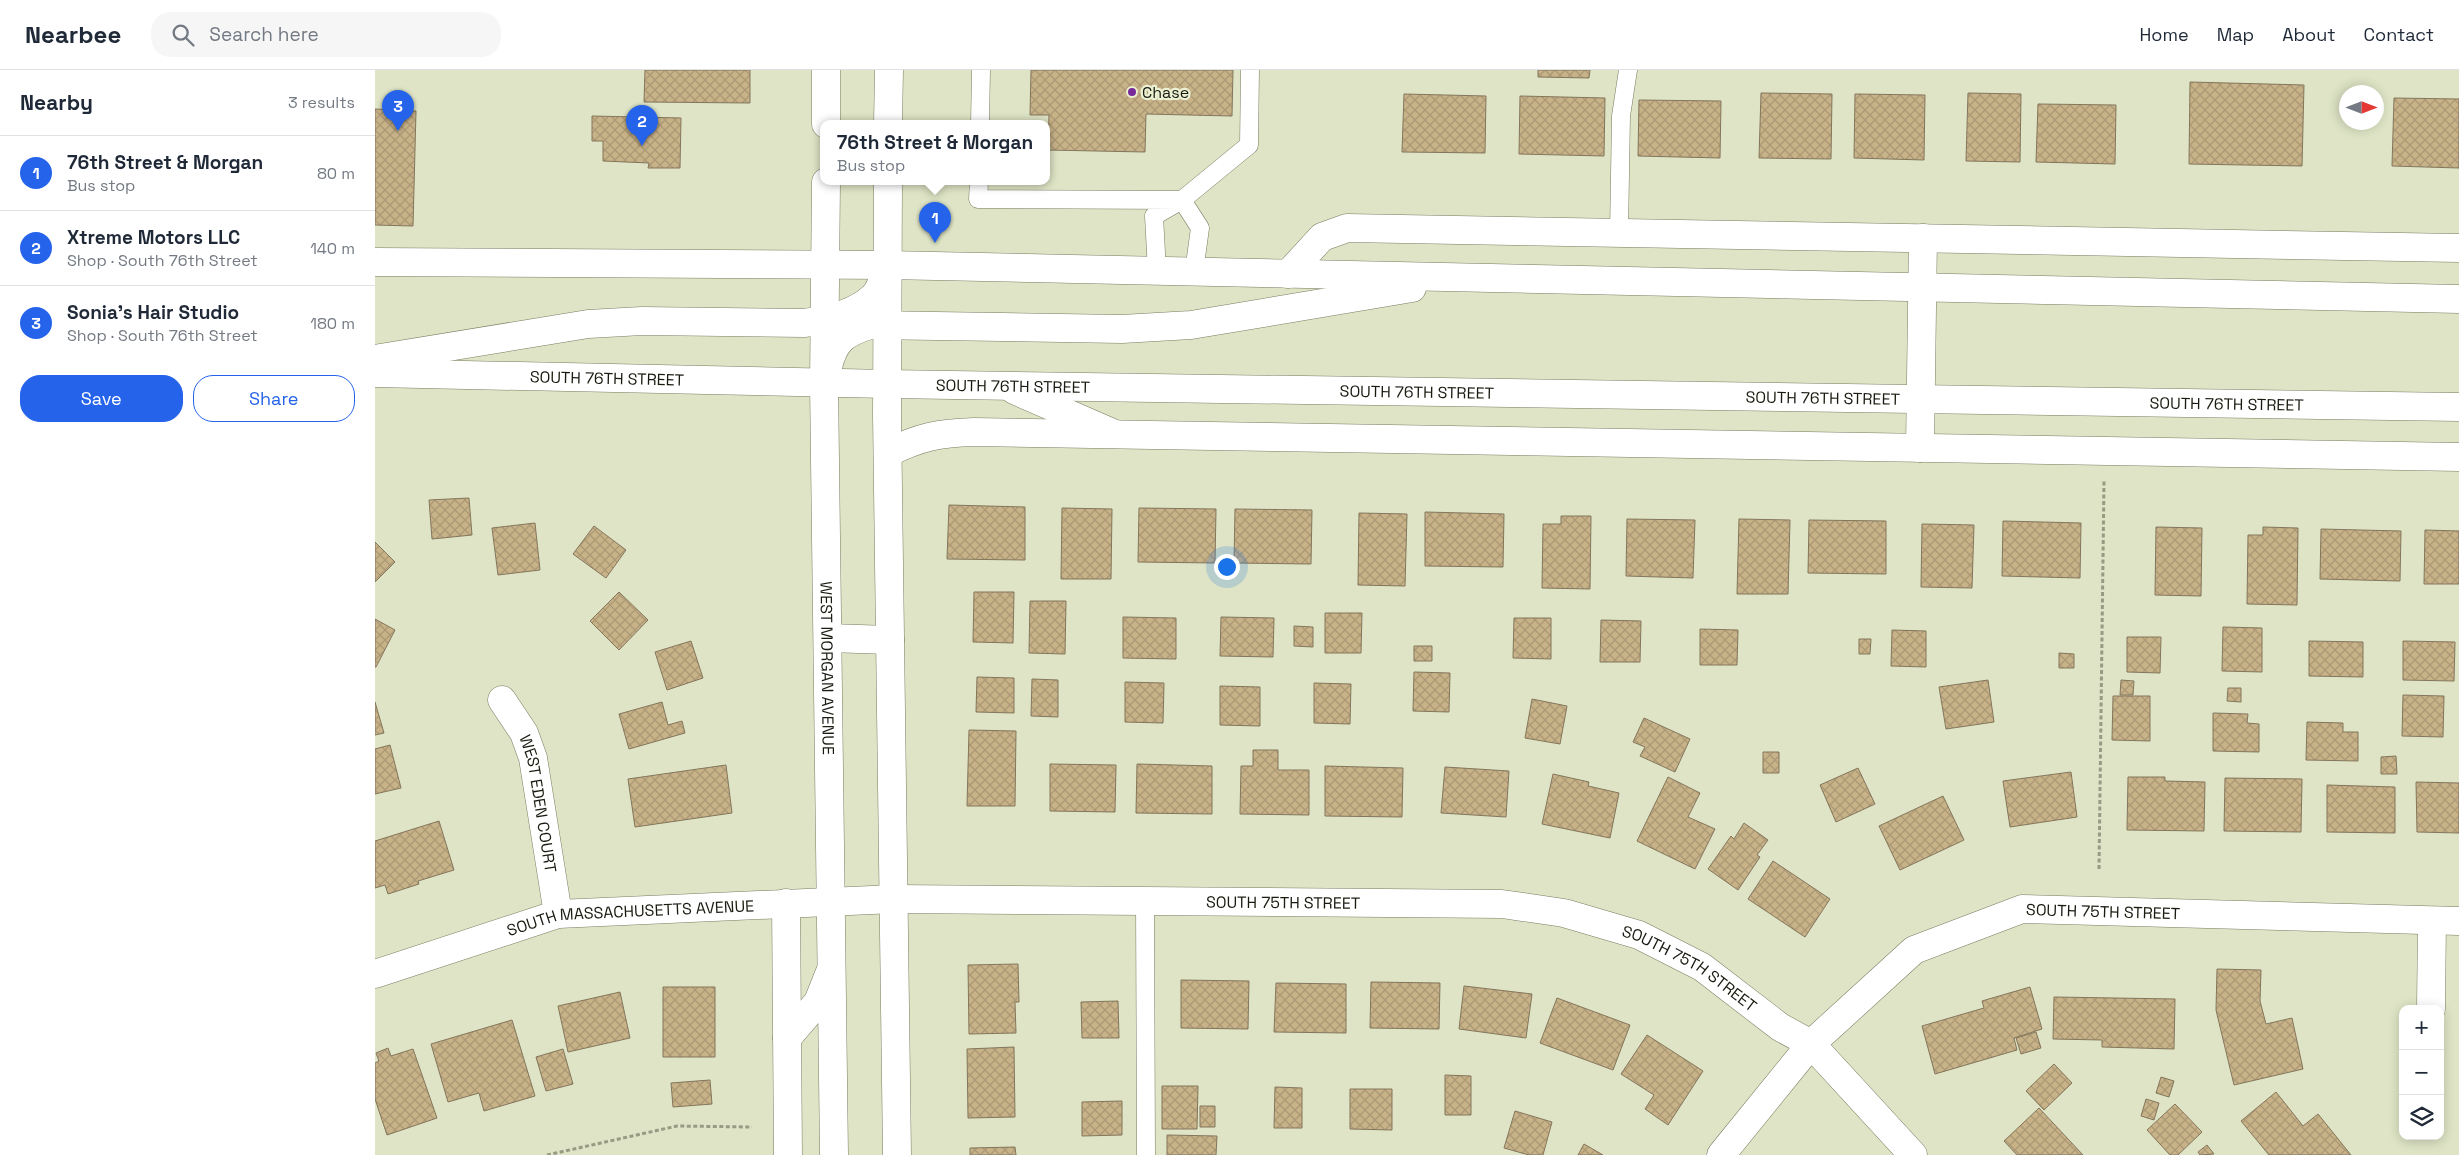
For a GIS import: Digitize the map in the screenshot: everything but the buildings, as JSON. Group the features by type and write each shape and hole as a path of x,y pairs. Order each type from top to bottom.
{"street":[{"path":"826,70 826,120"},
{"path":"888,120 889,70"},
{"name":"WEST MORGAN AVENUE","path":"826,185 824,383 833,901 834,1155"},
{"path":"888,185 887,384 897,1155"},
{"path":"1288,274 1323,237 1347,228 2459,248"},
{"path":"1920,448 1923,238"},
{"path":"375,262 887,265 2459,299"},
{"path":"375,359 588,324 642,321 804,323 825,320 841,316 874,296 882,284 887,265"},
{"path":"824,383 835,347 843,336 870,325 1122,329 1191,325 1472,278"},
{"name":"SOUTH 76TH STREET","path":"375,373 1006,386 2459,407"},
{"path":"1006,386 1115,434"},
{"path":"888,453 911,442 942,432 2459,457"},
{"path":"828,638 890,640"},
{"name":"WEST EDEN COURT","path":"501,700 524,733 533,758 558,914"},
{"name":"SOUTH MASSACHUSETTS AVENUE","path":"375,974 558,914 894,899"},
{"name":"SOUTH 75TH STREET","path":"894,899 1502,904 1564,913 1639,935 1702,967 1780,1027 1811,1044 1914,950 2022,909 2459,921"},
{"path":"786,903 788,1155"},
{"path":"2431,921 2431,1005"},
{"path":"787,1038 818,1002 833,966"},
{"path":"1721,1155 1811,1044 1913,1155"}],"lane":[{"path":"980,120 981,70"},
{"path":"1157,271 1154,216 1182,200 1249,144 1250,70"},
{"path":"1619,233 1621,116 1628,70"},
{"path":"979,185 978,199 1182,200"},
{"path":"1182,200 1199,228 1194,272"},
{"path":"1145,900 1146,1155"}],"path":[{"path":"2099,869 2105,481"},
{"path":"547,1155 677,1126 752,1127"}],"place":[{"name":"Chase","path":"1132,92"},
{"name":"Sonia's Hair Studio","path":"398,131"},
{"name":"Xtreme Motors LLC","path":"642,146"},
{"name":"76th Street & Morgan","path":"935,243"}]}
